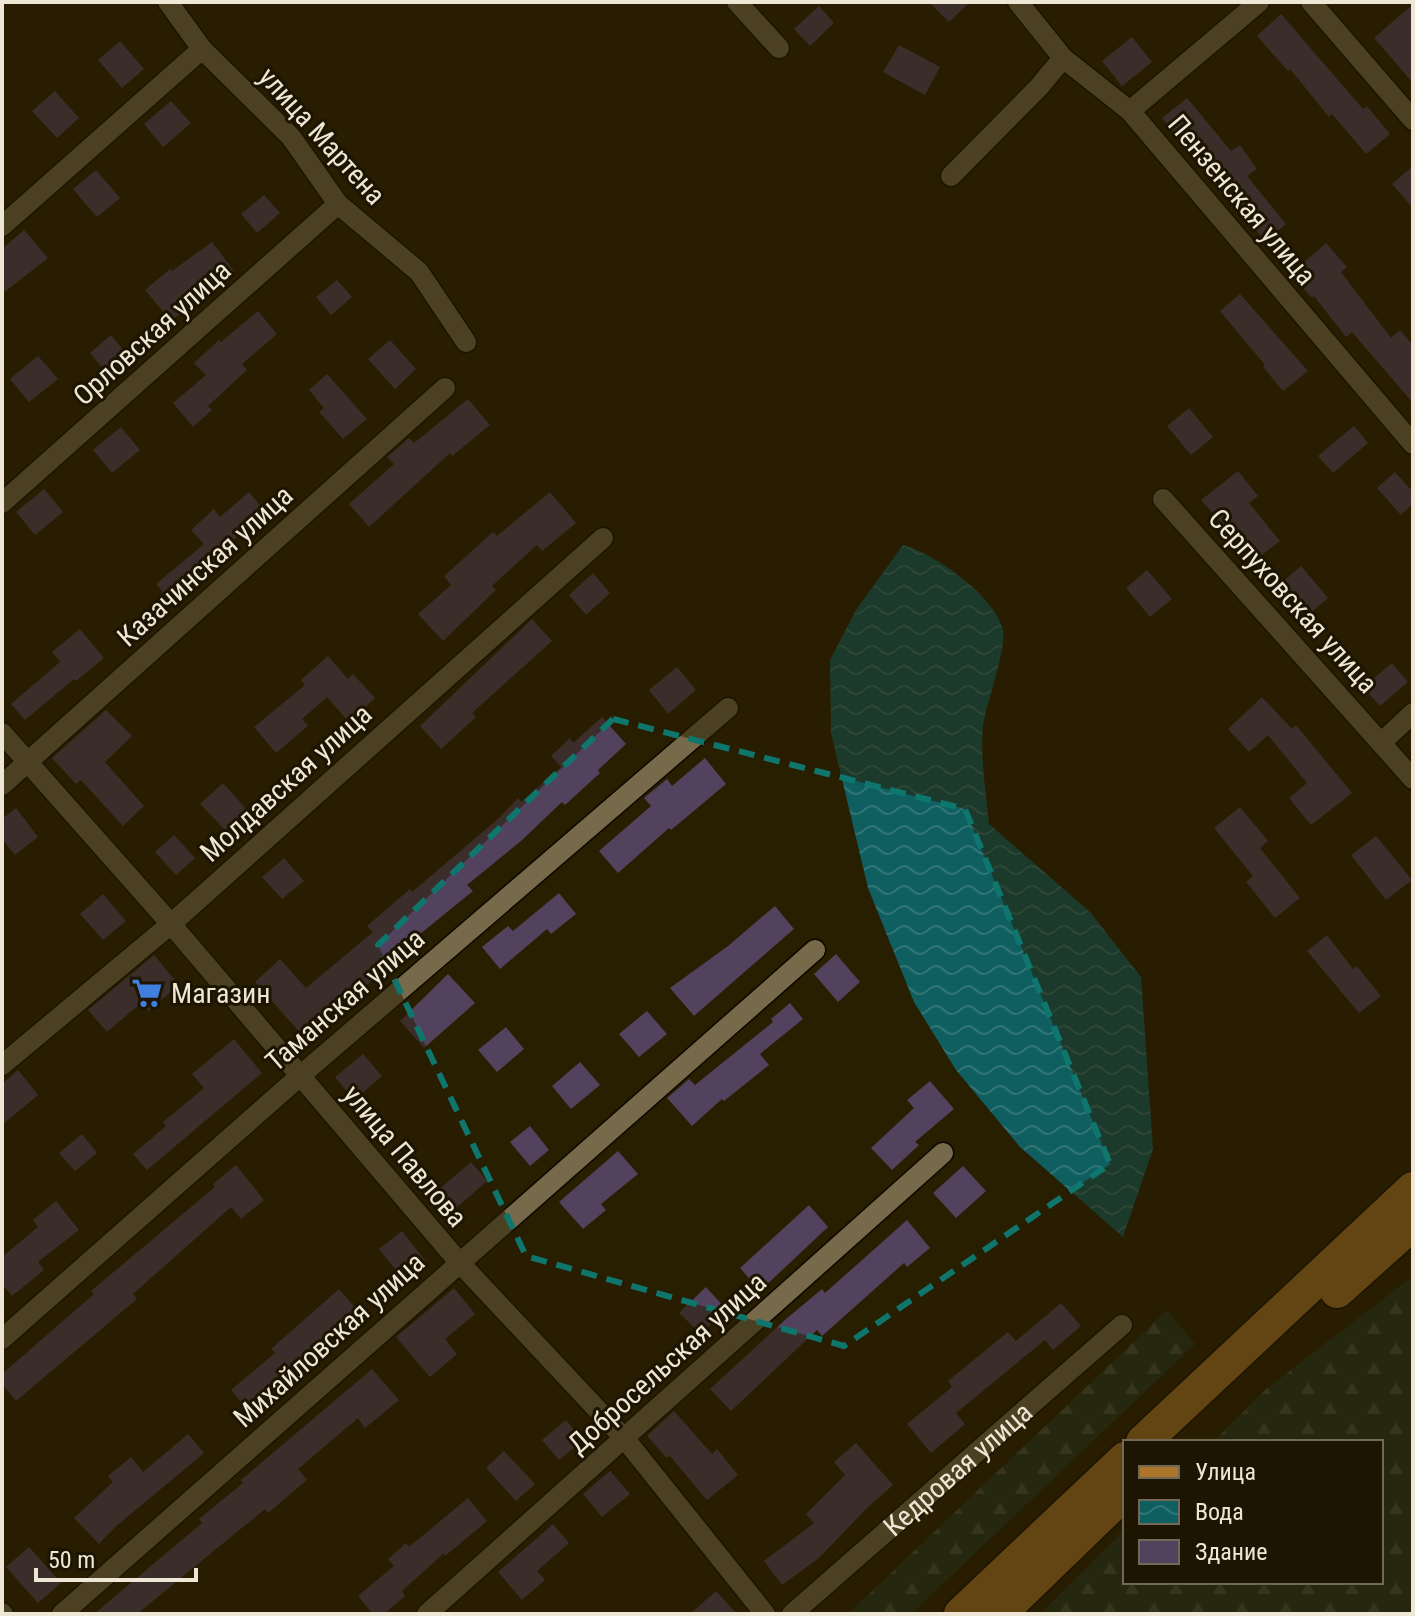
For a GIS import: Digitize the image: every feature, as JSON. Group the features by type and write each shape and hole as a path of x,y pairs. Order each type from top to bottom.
{"main road":[{"path":"1145,1440 1413,1189"},
{"path":"1178,1440 1266,1354 1413,1223"},
{"path":"961,1614 1123,1461"},
{"path":"999,1614 1123,1494"}],"street":[{"name":"улица Мартена","path":"168,2 202,49 291,137 338,204 419,272 466,342"},
{"path":"737,2 779,48"},
{"name":"Пензенская улица","path":"1018,2 1063,58 1130,111 1413,444"},
{"path":"1130,111 1259,2"},
{"path":"1311,2 1413,120"},
{"path":"2,226 202,49"},
{"path":"951,176 1039,87 1063,58"},
{"name":"Орловская улица","path":"2,503 338,204"},
{"name":"Казачинская улица","path":"2,785 445,388"},
{"name":"Серпуховская улица","path":"1163,499 1413,779"},
{"name":"Молдавская улица","path":"2,1065 171,924 603,538"},
{"name":"Таманская улица","path":"2,1339 300,1076 728,708"},
{"path":"1382,742 1413,713"},
{"name":"улица Павлова","path":"2,733 171,924 459,1262 625,1439 765,1614"},
{"name":"Михайловская улица","path":"62,1614 815,950"},
{"name":"Добросельская улица","path":"427,1614 943,1153"},
{"name":"Кедровая улица","path":"792,1614 1122,1325"}],"highlighted area":[{"path":"613,719 965,809 1110,1164 844,1346 526,1256 378,945"}],"green space":[{"path":"1413,1276 1413,1614 1040,1614 1123,1532 1123,1584 1383,1584 1383,1440 1215,1440 1266,1389"},
{"path":"1167,1310 1195,1344 911,1614 848,1614"}],"water":[{"path":"903,545 931,557 962,578 988,604 1003,630 1002,650 982,738 989,824 1090,912 1141,977 1153,1149 1123,1237 1020,1147 956,1070 914,1002 868,888 831,733 830,660 856,610"}],"building":[{"path":"929,2 970,2 949,22"},
{"path":"1413,4 1413,83 1374,38"},
{"path":"819,6 834,23 810,46 794,29"},
{"path":"1281,14 1363,109 1367,106 1390,134 1366,154 1257,36"},
{"path":"1132,37 1152,62 1122,86 1102,61"},
{"path":"120,41 144,69 122,88 98,60"},
{"path":"899,45 940,67 925,95 883,72"},
{"path":"55,91 79,118 57,138 32,111"},
{"path":"1187,98 1231,151 1240,145 1257,169 1247,176 1286,224 1265,241 1225,192 1222,194 1162,118"},
{"path":"171,101 191,123 163,147 144,124"},
{"path":"1413,166 1413,208 1392,184"},
{"path":"96,170 120,198 97,217 73,189"},
{"path":"264,195 280,213 257,233 241,214"},
{"path":"24,230 48,258 2,294 2,249"},
{"path":"212,242 234,271 171,321 145,290 170,269 172,271"},
{"path":"1326,243 1347,267 1341,272 1391,338 1400,330 1413,345 1413,403 1352,332 1346,337 1314,296 1312,298 1291,274"},
{"path":"337,280 352,297 331,315 316,297"},
{"path":"1240,294 1308,371 1283,391 1220,311"},
{"path":"258,311 277,334 242,364 247,370 208,406 212,410 193,427 173,403 206,375 194,363"},
{"path":"111,335 132,361 111,378 90,353"},
{"path":"390,340 416,369 395,389 368,359"},
{"path":"38,356 58,379 29,402 10,379"},
{"path":"327,374 367,419 343,439 319,412 324,408 309,390"},
{"path":"468,399 490,425 452,456 450,453 369,527 349,504 394,464 387,457 409,438 414,443"},
{"path":"1189,408 1213,437 1191,455 1167,426"},
{"path":"1354,426 1368,443 1333,473 1318,456"},
{"path":"121,427 140,450 112,473 93,450"},
{"path":"1238,471 1258,496 1249,503 1280,541 1255,560 1201,500"},
{"path":"1395,472 1413,492 1413,504 1401,515 1377,488"},
{"path":"44,489 63,512 35,535 16,512"},
{"path":"249,492 267,514 248,527 195,575 197,578 169,600 156,584 204,544 191,530 214,509 220,517"},
{"path":"550,492 576,523 542,551 537,545 492,586 496,590 443,641 418,614 451,585 444,576 493,532 497,536"},
{"path":"1301,566 1328,598 1307,616 1280,584"},
{"path":"1147,570 1172,599 1150,617 1126,588"},
{"path":"593,573 610,593 586,615 569,595"},
{"path":"532,619 552,641 472,713 476,717 441,749 420,726"},
{"path":"80,629 104,658 25,720 11,704 60,662 52,652"},
{"path":"328,656 348,679 353,674 375,698 349,722 327,697 302,719 308,726 276,753 254,727 305,685 301,680"},
{"path":"1392,663 1408,682 1380,706 1363,687"},
{"path":"677,667 696,690 668,714 649,690"},
{"path":"1262,697 1292,729 1296,725 1352,793 1311,825 1289,798 1307,783 1268,735 1249,752 1228,729"},
{"path":"106,710 132,736 105,762 144,806 123,826 81,780 76,784 52,758"},
{"path":"602,717 626,744 598,770 600,773 467,885 473,891 382,965 385,969 353,997 351,994 303,1036 255,982 280,959 306,988 373,932 367,926 410,889 412,892 518,798 521,802 561,767 551,756 570,738 573,743"},
{"path":"705,758 726,784 618,873 599,851 651,806 644,798 667,779 672,786"},
{"path":"223,783 247,810 225,830 200,804"},
{"path":"1240,807 1268,841 1260,848 1300,898 1275,918 1246,882 1253,876 1214,828"},
{"path":"16,808 38,837 15,855 2,839 2,819"},
{"path":"174,835 195,858 176,875 155,852"},
{"path":"1376,836 1412,880 1386,900 1351,855"},
{"path":"284,858 304,881 282,899 262,877"},
{"path":"559,893 576,914 551,934 547,929 500,969 482,947 508,926 513,931"},
{"path":"103,894 126,921 103,940 80,914"},
{"path":"775,906 794,929 694,1016 670,988 728,946"},
{"path":"1327,935 1353,969 1357,966 1381,996 1359,1013 1307,951"},
{"path":"836,954 860,982 838,1002 814,974"},
{"path":"154,955 179,985 148,1011 141,1003 107,1032 88,1010"},
{"path":"448,974 475,1003 424,1048 400,1021"},
{"path":"790,1003 803,1019 760,1054 769,1065 724,1101 722,1099 692,1126 667,1098 689,1079 695,1085 773,1022 771,1019"},
{"path":"647,1011 667,1034 639,1057 619,1034"},
{"path":"506,1027 524,1049 497,1072 478,1050"},
{"path":"234,1039 262,1073 147,1170 133,1154 166,1126 163,1122 204,1088 192,1074"},
{"path":"363,1054 382,1076 354,1100 335,1077"},
{"path":"580,1062 600,1085 571,1109 552,1086"},
{"path":"18,1070 38,1095 2,1125 2,1084"},
{"path":"930,1081 954,1109 915,1142 919,1145 892,1170 871,1148 914,1108 907,1100"},
{"path":"530,1126 549,1150 530,1166 510,1142"},
{"path":"82,1134 97,1153 75,1171 59,1153"},
{"path":"618,1151 638,1174 601,1204 606,1210 583,1229 559,1202"},
{"path":"471,1162 487,1181 455,1209 438,1190"},
{"path":"236,1165 264,1200 241,1219 231,1207 133,1294 137,1299 16,1401 2,1384 2,1374 94,1294 91,1291 215,1187 213,1184"},
{"path":"963,1166 986,1191 956,1218 933,1193"},
{"path":"56,1201 79,1230 38,1262 44,1270 12,1296 2,1284 2,1257 38,1227 33,1220"},
{"path":"809,1205 828,1227 760,1291 740,1268"},
{"path":"907,1220 930,1248 907,1267 904,1263 822,1336 817,1330 731,1411 710,1389 786,1319 822,1289 825,1293"},
{"path":"402,1231 425,1260 402,1278 379,1249"},
{"path":"706,1287 726,1309 701,1334 679,1313"},
{"path":"454,1288 475,1314 445,1339 457,1354 430,1377 396,1337"},
{"path":"339,1289 360,1313 275,1385 278,1389 250,1413 231,1390 275,1353 271,1349"},
{"path":"1061,1303 1081,1326 1053,1350 1045,1340 956,1413 965,1424 931,1453 907,1424 952,1387 948,1381 1008,1332 1016,1341"},
{"path":"372,1369 399,1400 365,1428 358,1418 298,1469 307,1480 268,1513 265,1509 137,1614 94,1614 202,1523 199,1519 243,1483 241,1480"},
{"path":"674,1411 712,1454 717,1449 738,1475 707,1500 670,1456 667,1458 647,1436"},
{"path":"566,1420 583,1440 559,1460 542,1440"},
{"path":"188,1434 204,1453 99,1544 74,1518 113,1482 108,1476 131,1457 143,1472"},
{"path":"856,1443 893,1485 819,1558 782,1585 764,1561 814,1523 806,1514 845,1475 834,1462"},
{"path":"504,1451 535,1484 516,1501 486,1468"},
{"path":"610,1471 630,1494 602,1517 583,1494"},
{"path":"468,1498 487,1521 445,1556 444,1553 402,1591 405,1596 384,1614 373,1614 358,1596 394,1566 388,1559 406,1543 409,1547"},
{"path":"553,1524 569,1543 537,1571 545,1580 522,1600 498,1572"},
{"path":"29,1547 61,1583 38,1603 6,1567"},
{"path":"716,1591 737,1614 690,1614"}],"place":[{"name":"Магазин","path":"147,993"}]}
